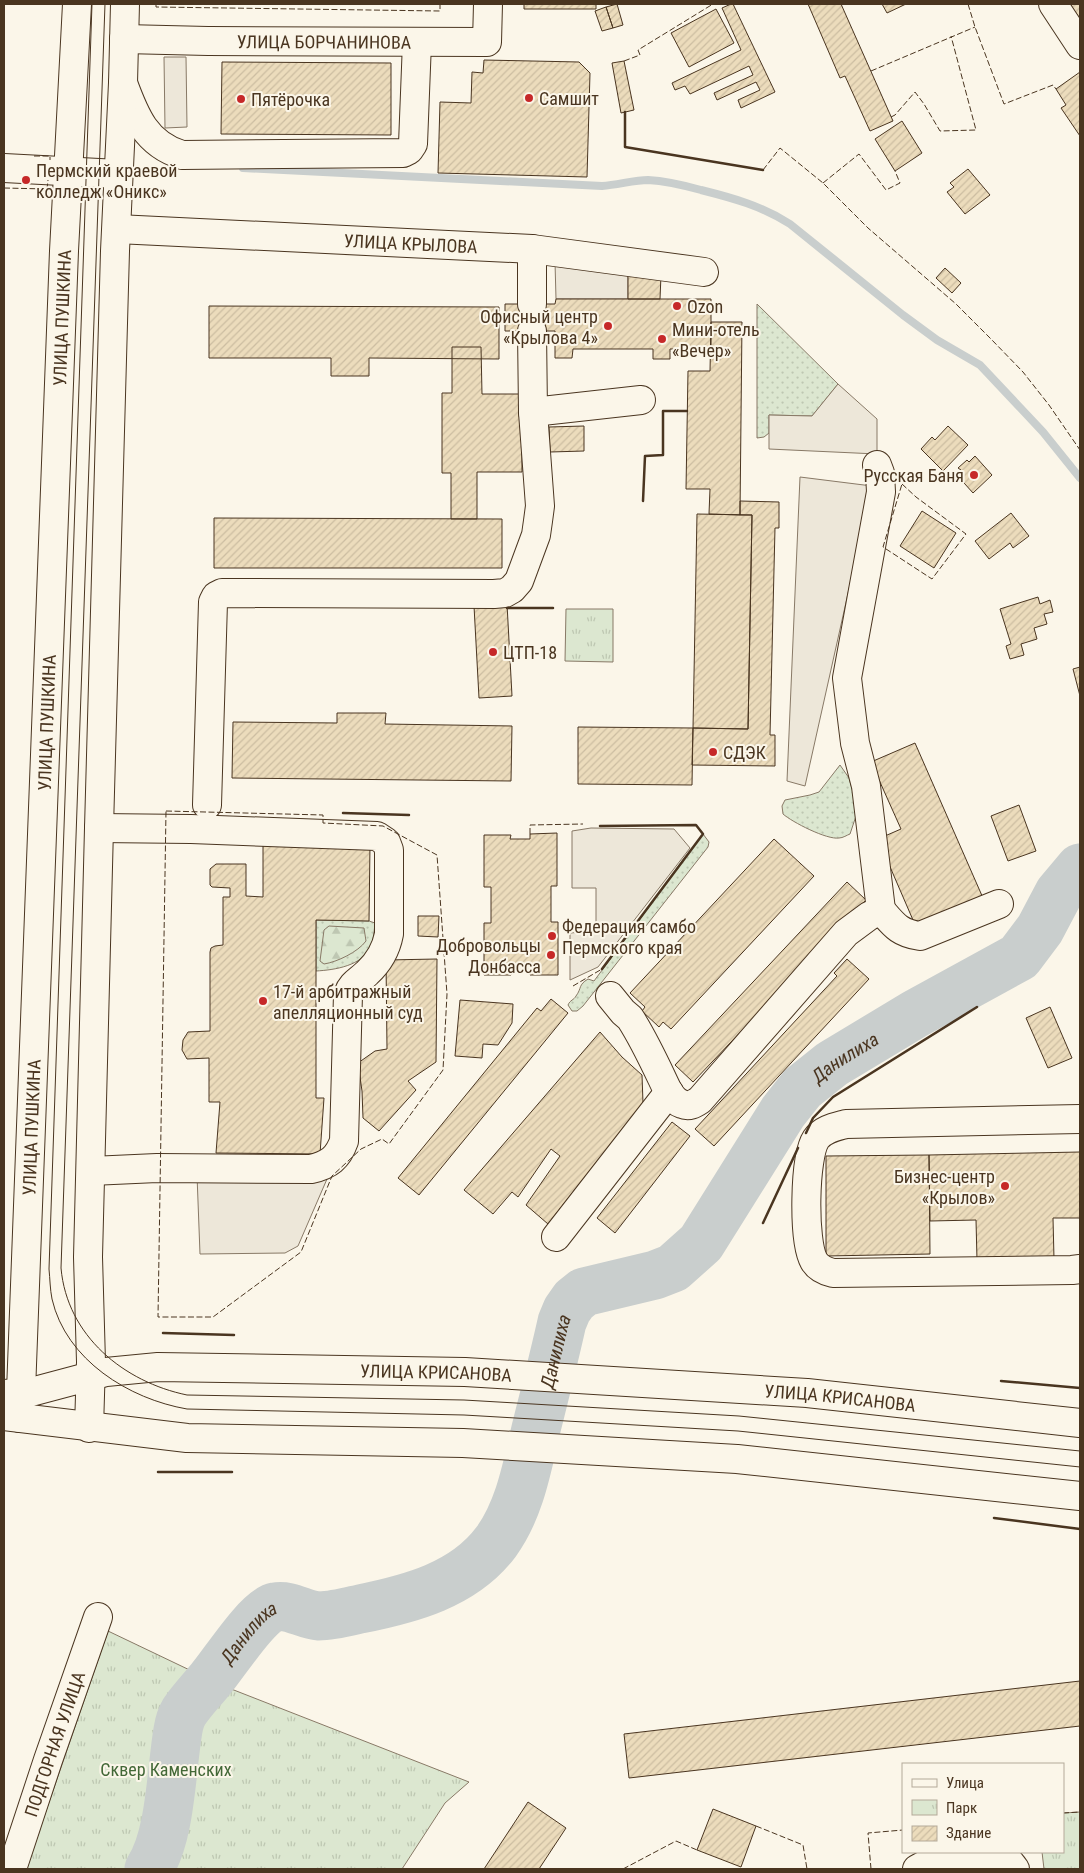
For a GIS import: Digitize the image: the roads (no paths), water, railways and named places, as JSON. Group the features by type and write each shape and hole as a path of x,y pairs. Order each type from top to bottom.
{"main road":[{"name":"УЛИЦА ПУШКИНА","path":"10,1411 77,4"},
{"path":"89,1428 88,1257 116,229 125,4"},
{"name":"УЛИЦА БОРЧАНИНОВА","path":"124,40 487,42 488,4"},
{"path":"1053,4 1080,45"},
{"path":"123,83 130,104 150,137 166,149 182,155 403,154 413,144 417,42"},
{"path":"4,168 118,174"},
{"name":"УЛИЦА КРЫЛОВА","path":"116,229 532,249 704,272"},
{"path":"206,804 213,602 216,596 222,593 494,594 505,593 512,589 519,581 536,535 540,506 533,412 532,249"},
{"path":"533,412 641,400"},
{"path":"877,464 880,473 881,492 847,678 855,743 866,786 881,910 900,930 908,934 920,936 999,904"},
{"path":"91,1171 157,1168 311,1169 330,1163 337,1156 344,1141 348,994 354,983 365,975 379,960 389,934 389,850 386,842 377,836 99,828"},
{"path":"610,996 636,1027 669,1092 683,1105 691,1106 700,1100 846,934 869,916 881,910"},
{"path":"556,1237 669,1092"},
{"path":"1080,1120 846,1124 824,1131 816,1140 811,1150 806,1177 808,1243 814,1261 826,1271 833,1273 1072,1270 1080,1268"},
{"name":"УЛИЦА КРИСАНОВА","path":"10,1411 31,1392 106,1372 158,1367 466,1372 741,1388 806,1393 1080,1423"},
{"path":"10,1411 89,1428 188,1438 463,1443 737,1459 1080,1496"},
{"name":"ПОДГОРНАЯ УЛИЦА","path":"12,1869 98,1617"},
{"path":"917,1869 928,1863 993,1854 1001,1856 1010,1862 1015,1869"}],"waterway":[{"path":"243,168 602,186 648,180 681,185 747,203 769,212 790,224 903,315 937,340 980,365 1043,432 1080,478"},
{"name":"Данилиха","path":"149,1869 162,1839 166,1821 178,1730 182,1716 190,1703 216,1673 250,1627 268,1610 275,1607 281,1606 313,1615 324,1616 345,1613 417,1595 452,1579 483,1557 496,1542 517,1502 526,1473 562,1322 574,1300 584,1292 655,1275 673,1268 701,1243 783,1112 802,1088 832,1064 915,1014 1019,957 1040,929 1059,893 1080,868"}],"tram line":[{"path":"92,4 49,1269 52,1299 59,1321 71,1341 86,1358 122,1386 165,1404 187,1409 464,1415 738,1431 1080,1467"},
{"path":"105,4 61,1268 66,1292 74,1315 87,1335 121,1367 164,1389 187,1395 464,1400 739,1416 1080,1451"}],"place":[{"name":"Самшит","path":"529,98"},
{"name":"Пятёрочка","path":"241,99"},
{"name":"Пермский краевой колледж «Оникс»","path":"26,180"},
{"name":"Ozon","path":"677,306"},
{"name":"Офисный центр «Крылова 4»","path":"608,326"},
{"name":"Мини-отель «Вечер»","path":"662,339"},
{"name":"Русская Баня","path":"974,475"},
{"name":"ЦТП-18","path":"493,652"},
{"name":"СДЭК","path":"713,752"},
{"name":"Федерация самбо Пермского края","path":"552,936"},
{"name":"Добровольцы Донбасса","path":"551,955"},
{"name":"17-й арбитражный апелляционный суд","path":"263,1001"},
{"name":"Бизнес-центр «Крылов»","path":"1005,1186"}],"park label":[{"name":"Сквер Каменских","path":"166,1769"}]}
